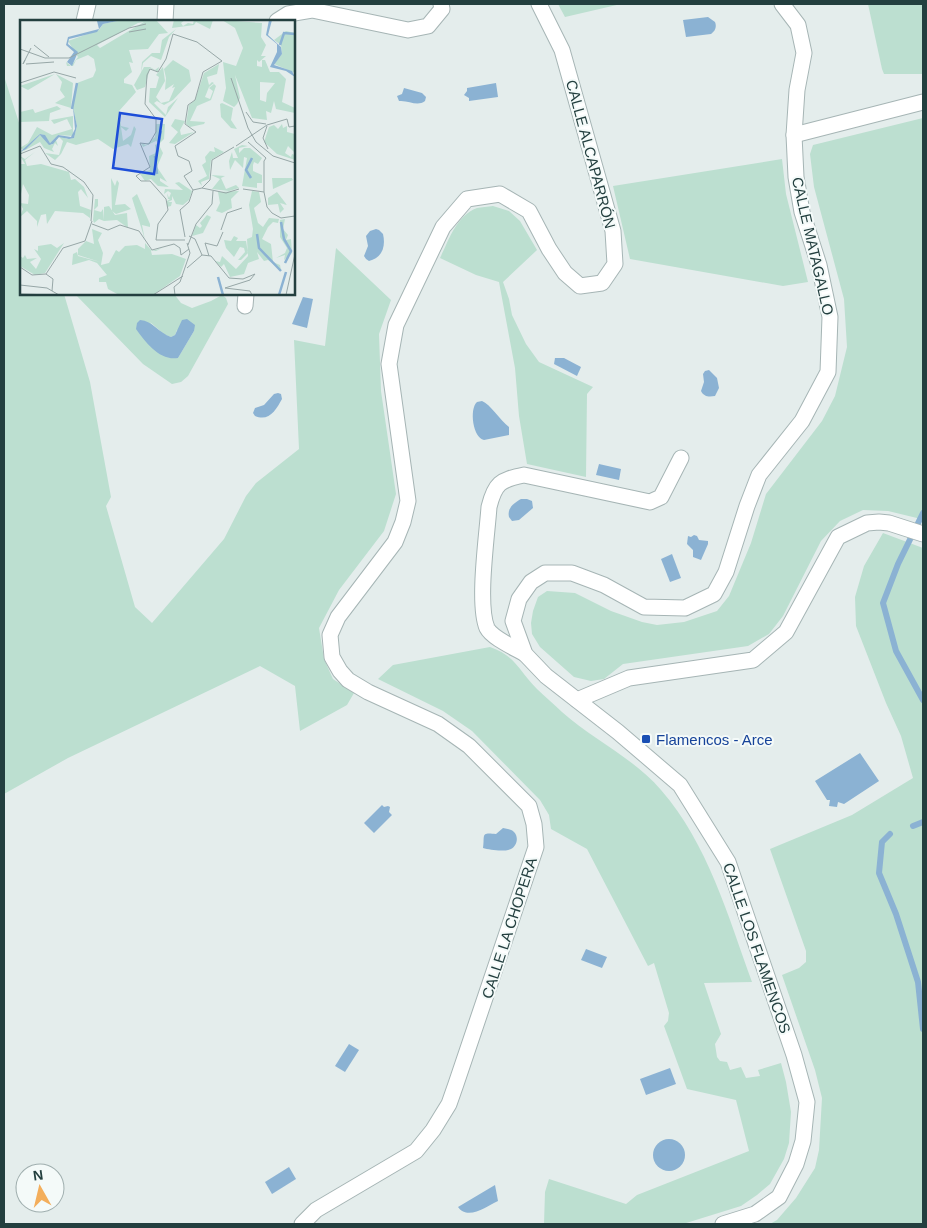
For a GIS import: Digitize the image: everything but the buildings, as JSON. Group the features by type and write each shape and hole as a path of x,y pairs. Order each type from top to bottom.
{"street":[{"path":"84,20 88,4"},
{"path":"165,20 166,4"},
{"path":"279,20 288,14 312,10 408,30 428,26 442,9 441,4"},
{"name":"CALLE ALCAPARRÓN","path":"332,657 330,635 338,617 395,542 403,522 408,501 389,364 396,324 443,227 467,199 500,194 529,211 549,249 565,273 580,286 602,283 615,264 613,231 562,50 539,4"},
{"name":"CALLE MATAGALLO","path":"525,654 513,621 519,599 531,582 545,572 572,573 604,586 644,607 685,608 714,594 726,572 747,506 760,475 802,422 828,372 830,317 796,176 794,135 797,90 804,53 798,25 782,4"},
{"path":"794,135 923,102"},
{"path":"525,654 503,642 487,629 482,606 489,507 493,492 505,479 524,475 650,502 661,497 681,458"},
{"path":"577,700 629,678 753,660 786,632 838,537 867,523 889,523 923,534"},
{"name":"CALLE LOS FLAMENCOS","path":"525,654 546,676 618,732 680,785 728,862 794,1055 807,1102 803,1141 796,1164 779,1197 755,1214 724,1224"},
{"name":"CALLE LA CHOPERA","path":"302,1224 316,1210 416,1151 433,1130 449,1104 536,847 534,824 529,806 469,746 438,724 368,692 348,680 332,657"}],"green space":[{"path":"558,4 621,4 565,17"},
{"path":"868,4 923,4 923,74 884,74"},
{"path":"4,76 20,126 20,295 64,295 90,382 111,497 106,506 135,607 152,623 224,539 246,496 256,483 299,449 294,340 325,346 336,248 391,300 379,334 381,391 396,494 384,531 339,590 319,628 324,659 333,679 354,693 347,705 300,731 295,686 260,666 68,758 4,794"},
{"path":"923,118 923,521 888,511 863,510 840,521 821,541 783,616 769,634 748,646 623,664 604,679 591,681 574,677 540,647 532,634 533,611 538,597 547,591 575,593 611,611 657,625 684,622 717,611 729,596 751,543 766,494 822,421 835,396 847,347 844,299 814,187 810,154 813,145"},
{"path":"782,159 786,194 808,282 783,286 630,259 613,186"},
{"path":"493,206 509,211 520,221 537,250 503,282 512,315 526,344 539,362 593,387 587,394 586,477 527,464 519,416 515,368 499,282 476,275 440,258 454,229 464,217 477,208"},
{"path":"76,295 175,295 181,303 192,308 222,295 226,298 228,304 188,376 181,382 172,384 143,364","holes":["150,322 165,335 171,337 175,335 177,330 194,331 178,358"]},
{"path":"883,533 923,548 923,1224 770,1224 777,1220 796,1198 815,1168 819,1150 822,1098 815,1070 782,975 799,968 806,962 806,951 770,849 852,815 913,778 901,736 856,626 855,597 864,566"},
{"path":"490,647 512,659 537,689 562,712 650,779 677,811 704,857 725,906 752,982 704,983 721,1034 715,1044 717,1057 720,1061 727,1062 730,1070 741,1067 746,1078 760,1076 758,1070 781,1063 791,1112 789,1143 784,1159 770,1184 741,1206 683,1224 544,1224 545,1192 549,1179 626,1204 637,1195 749,1151 736,1100 687,1089 664,1026 668,1021 669,1013 654,963 648,966 587,849 551,829 549,815 540,800 472,731 443,711 378,679 393,665"}],"water":[{"path":"708,17 716,24 711,34 686,37 683,20"},
{"path":"496,83 498,97 469,101 469,98 464,95 467,88"},
{"path":"404,88 422,93 426,97 425,101 416,103 399,101 397,96 402,94"},
{"path":"376,229 383,234 384,243 380,255 369,261 364,256 368,246 366,236 370,231"},
{"path":"303,297 313,299 307,328 292,324"},
{"path":"187,319 195,325 194,331 178,358 165,357 159,354 136,329 137,323 140,320 145,321 171,337 175,335 182,320"},
{"path":"555,358 564,358 581,367 577,376 554,364"},
{"path":"709,370 717,378 719,388 715,396 707,396 701,391 704,382 703,374"},
{"path":"274,394 281,394 282,399 272,414 264,417 255,416 253,413 255,408 264,405"},
{"path":"482,401 509,427 509,435 484,440 480,438 473,423 473,411 477,402"},
{"path":"599,464 621,469 619,480 596,475"},
{"path":"521,499 532,501 533,508 519,520 512,521 509,517 510,508"},
{"path":"694,535 699,540 708,541 701,560 693,557 693,550 687,544 688,536"},
{"path":"672,554 681,578 670,582 661,559"},
{"path":"860,753 879,781 844,804 838,802 837,807 829,806 830,800 827,800 815,781"},
{"path":"382,805 390,807 389,812 392,815 374,833 364,823"},
{"path":"503,828 512,830 516,834 517,841 513,848 501,851 483,848 485,834 496,834"},
{"path":"586,949 607,957 602,968 581,960"},
{"path":"349,1044 359,1050 345,1072 335,1066"},
{"path":"670,1068 676,1084 646,1095 640,1079"},
{"path":"669,1139 675,1140 680,1144 684,1149 684,1161 680,1166 675,1170 669,1171 663,1170 658,1166 654,1161 653,1155 654,1149 658,1144 663,1140"},
{"path":"289,1167 296,1179 272,1194 265,1182"},
{"path":"495,1185 498,1201 472,1213 462,1211 458,1207"}],"waterway":[{"path":"923,513 898,564 883,603 896,651 923,700"},
{"path":"913,826 923,822"},
{"path":"890,834 882,842 879,873 896,914 918,982 923,1029"}],"place":[{"name":"Flamencos - Arce","path":"646,739"}]}
